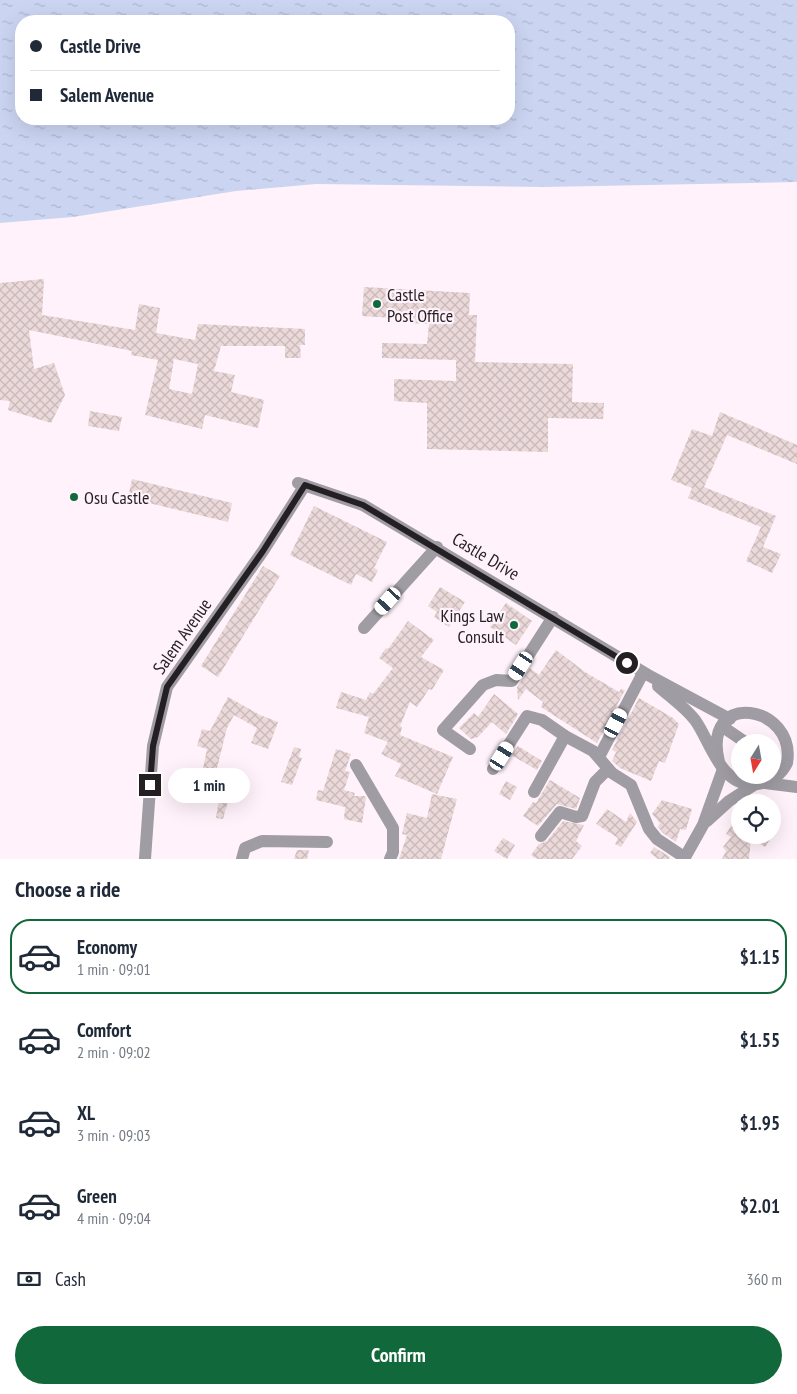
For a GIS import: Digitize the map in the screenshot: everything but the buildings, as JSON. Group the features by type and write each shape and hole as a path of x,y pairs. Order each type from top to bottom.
{"street":[{"name":"Castle Drive","path":"301,484 363,505 437,547 727,723 737,734"},
{"name":"Salem Avenue","path":"145,859 153,746 167,687 263,551 301,484"},
{"path":"364,628 437,547"},
{"path":"470,749 444,730 483,685 496,680 512,680 553,617"},
{"name":"Castle Drive","path":"646,674 694,719 721,766"},
{"path":"598,757 646,674"},
{"path":"731,776 721,766 716,750 718,738 727,723 750,712 772,716 788,734 794,753 781,771"},
{"path":"493,769 527,716 542,720 565,736 593,751 608,769 631,785 649,829 657,839 684,858 703,825 721,766"},
{"path":"534,792 565,736"},
{"path":"356,765 392,828 393,852 390,859"},
{"path":"541,836 560,812 576,817 582,816 595,782 608,769"},
{"path":"703,825 729,800 760,784 797,787"},
{"path":"242,859 245,848 262,841 327,842"}],"water":[{"path":"0,0 797,0 797,182 544,187 316,184 236,191 73,217 0,223"}],"place":[{"name":"Castle Post Office","path":"377,304"},
{"name":"Osu Castle","path":"74,497"},
{"name":"Kings Law Consult","path":"514,625"}],"route":[{"path":"150,785 153,746 167,687 263,551 305,485 363,505 437,547 627,663"}]}
